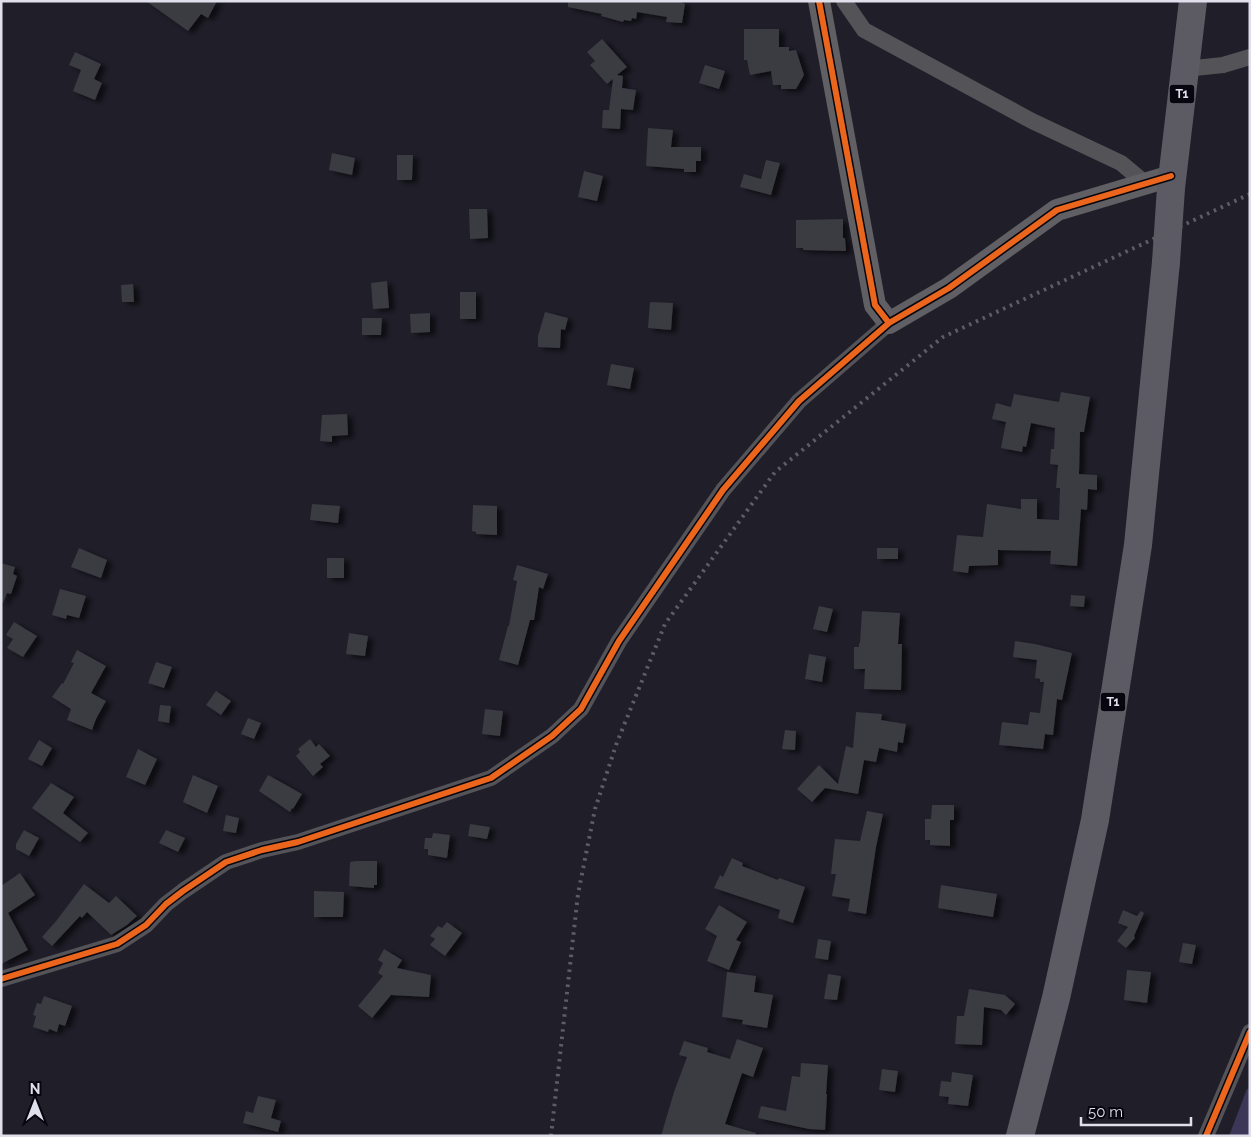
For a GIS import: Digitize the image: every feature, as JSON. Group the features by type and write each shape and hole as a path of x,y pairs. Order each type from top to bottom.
{"highway":[{"name":"T1","path":"1020,1136 1056,998 1095,820 1138,545 1166,262 1162,182 1185,69 1193,1"}],"street":[{"path":"819,1 875,305 889,323"},
{"path":"844,1 864,30 1032,120 1162,182"},
{"path":"1185,69 1223,65 1250,57"},
{"path":"1,979 117,944 146,925 166,904 226,862 262,850 298,842 490,778 552,736 582,709 619,641 722,490 799,401 889,323 949,288 1057,210 1162,182"},
{"path":"1206,1136 1250,1032"}],"shaded area":[{"path":"1247,1089 1250,1089 1250,1136 1229,1136"}],"building":[{"path":"146,1 217,1 208,18 201,14 188,31"},
{"path":"568,1 679,1 685,4 682,23 666,22 667,17 637,12 636,19 632,18 631,21 624,20 623,22 601,16 602,14 568,7"},
{"path":"744,29 779,29 779,47 789,47 789,51 796,50 804,75 796,89 781,89 781,85 773,85 771,71 750,75 747,60 744,60"},
{"path":"602,39 627,67 617,75 623,76 622,88 636,90 633,110 621,109 620,129 602,128 603,110 609,110 613,79 607,84 590,65 595,61 587,52"},
{"path":"75,52 101,64 94,79 102,83 95,100 73,91 81,70 69,65"},
{"path":"705,65 725,71 719,89 699,83"},
{"path":"648,128 673,130 671,147 701,147 701,161 696,161 696,172 684,172 684,169 646,166"},
{"path":"332,153 355,158 352,175 329,170"},
{"path":"397,155 413,155 412,180 397,180"},
{"path":"766,160 780,163 771,195 740,187 744,174 761,179"},
{"path":"584,171 603,176 597,201 578,197"},
{"path":"469,209 487,209 488,238 470,239"},
{"path":"843,219 843,238 845,238 846,251 803,250 803,248 796,248 796,220"},
{"path":"387,281 389,308 373,309 371,283"},
{"path":"133,284 134,302 122,302 121,285"},
{"path":"460,292 476,292 476,319 460,319"},
{"path":"650,302 673,303 671,330 648,328"},
{"path":"545,312 568,318 565,330 561,329 560,348 538,347 538,336"},
{"path":"430,313 430,332 411,333 410,314"},
{"path":"362,318 382,318 381,335 362,335"},
{"path":"611,364 634,368 630,389 607,385"},
{"path":"1061,392 1090,397 1084,432 1080,432 1079,474 1097,475 1097,490 1088,489 1087,510 1081,509 1077,566 1050,564 1051,551 998,550 998,565 969,566 968,573 953,571 957,535 983,537 987,504 1021,509 1021,499 1037,499 1037,519 1059,520 1060,488 1056,488 1058,465 1050,464 1051,449 1054,449 1055,428 1031,423 1026,447 1023,446 1022,452 1001,448 1006,422 992,419 996,403 1011,407 1014,394 1059,402"},
{"path":"347,414 348,435 332,436 332,442 320,441 322,415"},
{"path":"312,504 340,506 338,523 310,520"},
{"path":"473,505 497,506 497,535 476,534 476,532 472,531"},
{"path":"79,548 107,560 101,578 71,567"},
{"path":"877,548 898,548 898,559 877,559"},
{"path":"327,558 344,558 344,578 327,578"},
{"path":"1,563 15,567 13,574 17,576 11,594 7,593 3,603 1,602"},
{"path":"517,565 548,574 543,589 539,587 534,620 530,620 518,665 499,660 509,626 517,581 513,580"},
{"path":"60,589 86,596 79,618 67,615 66,619 52,615"},
{"path":"1071,595 1085,596 1084,607 1070,606"},
{"path":"819,606 833,609 827,632 813,629"},
{"path":"862,611 900,613 898,644 902,644 901,690 864,689 865,669 854,669 854,647 859,647 860,643"},
{"path":"14,622 37,636 23,657 7,648 13,639 6,635"},
{"path":"349,633 368,636 365,656 346,654"},
{"path":"1015,641 1072,653 1062,700 1057,699 1053,735 1045,734 1043,749 999,745 1002,722 1028,725 1030,712 1040,713 1044,682 1040,682 1040,679 1035,678 1037,660 1013,657"},
{"path":"77,650 106,666 91,693 106,701 92,730 67,720 71,709 52,697 63,684 74,663 71,662"},
{"path":"809,654 826,657 822,682 805,679"},
{"path":"156,662 172,667 164,688 148,683"},
{"path":"216,691 231,701 221,715 206,705"},
{"path":"160,705 171,706 169,723 158,721"},
{"path":"485,709 503,711 500,736 482,734"},
{"path":"856,712 882,714 881,720 906,724 903,743 898,742 897,752 879,748 876,762 864,760 858,794 825,788 812,802 797,789 819,765 838,784 846,746 853,748"},
{"path":"248,718 261,723 254,739 241,734"},
{"path":"785,730 796,731 795,750 782,749"},
{"path":"310,739 316,747 319,744 330,756 320,764 323,767 313,776 296,756 300,752 298,749"},
{"path":"39,740 52,748 42,766 28,759"},
{"path":"138,749 157,759 145,785 126,777"},
{"path":"193,775 218,786 207,813 183,802"},
{"path":"268,775 302,794 290,812 259,791"},
{"path":"51,783 74,797 63,813 88,833 80,842 32,808"},
{"path":"932,805 954,805 954,820 950,820 950,846 930,845 930,840 925,840 925,819 931,819"},
{"path":"867,811 883,814 866,914 848,911 850,899 832,896 836,874 831,874 835,839 860,841"},
{"path":"226,815 239,818 236,833 223,831"},
{"path":"470,824 490,827 487,839 468,836"},
{"path":"24,830 39,838 29,856 16,849 16,844"},
{"path":"166,830 185,838 178,852 159,843"},
{"path":"433,833 450,835 447,858 428,855 428,849 424,849 425,838 432,838"},
{"path":"732,858 743,863 742,866 778,880 779,878 805,887 793,923 778,918 780,910 714,888 720,875 723,877"},
{"path":"377,861 377,885 374,885 374,888 349,886 350,862"},
{"path":"20,873 35,895 8,913 28,950 1,964 1,886"},
{"path":"84,884 109,903 116,896 137,916 111,935 87,912 82,918 80,916 52,946 42,937"},
{"path":"941,885 997,894 993,917 938,908"},
{"path":"314,891 344,892 343,917 314,917"},
{"path":"719,905 747,922 736,940 741,942 729,970 707,961 717,936 705,929"},
{"path":"1123,910 1137,916 1141,911 1144,913 1134,936 1135,938 1126,948 1117,941 1128,927 1118,923"},
{"path":"447,922 462,933 445,956 430,945 435,939 430,936 438,926 442,928"},
{"path":"818,939 831,941 828,960 815,958"},
{"path":"1183,943 1196,945 1192,964 1179,962"},
{"path":"384,949 402,960 397,968 431,975 429,997 391,995 372,1018 358,1006 383,976 378,973 383,963 378,960"},
{"path":"1127,970 1151,972 1147,1003 1124,1000"},
{"path":"727,972 756,976 754,992 773,995 767,1028 742,1024 743,1020 722,1017"},
{"path":"828,974 841,976 837,1000 824,999"},
{"path":"969,989 1005,995 1015,1004 1006,1015 1001,1010 984,1007 982,1045 955,1044 957,1016 964,1016"},
{"path":"44,996 72,1006 65,1026 59,1024 57,1032 49,1029 48,1032 33,1027 36,1016 33,1015 37,1003 41,1004"},
{"path":"737,1039 763,1048 753,1077 742,1073 725,1124 756,1133 755,1136 661,1136 687,1057 679,1055 684,1041 708,1048 707,1052 730,1059"},
{"path":"801,1063 828,1065 825,1130 809,1129 758,1118 761,1106 786,1111 792,1076 800,1077"},
{"path":"882,1069 898,1071 895,1092 879,1090"},
{"path":"952,1072 973,1075 968,1106 948,1104 949,1097 939,1096 941,1081 951,1082"},
{"path":"258,1096 276,1100 271,1118 281,1121 278,1132 243,1123 246,1111 253,1113"}],"railway":[{"path":"551,1136 578,894 595,809 616,745 665,624 775,472 943,337 1250,194"}],"cycle path":[{"path":"819,1 875,305 889,323 949,288 1057,210 1171,176"},
{"path":"1,979 117,944 146,925 166,904 183,891 226,862 262,850 298,842 491,778 552,736 581,709 619,641 723,490 799,401 889,323"},
{"path":"1206,1136 1250,1032"}]}
